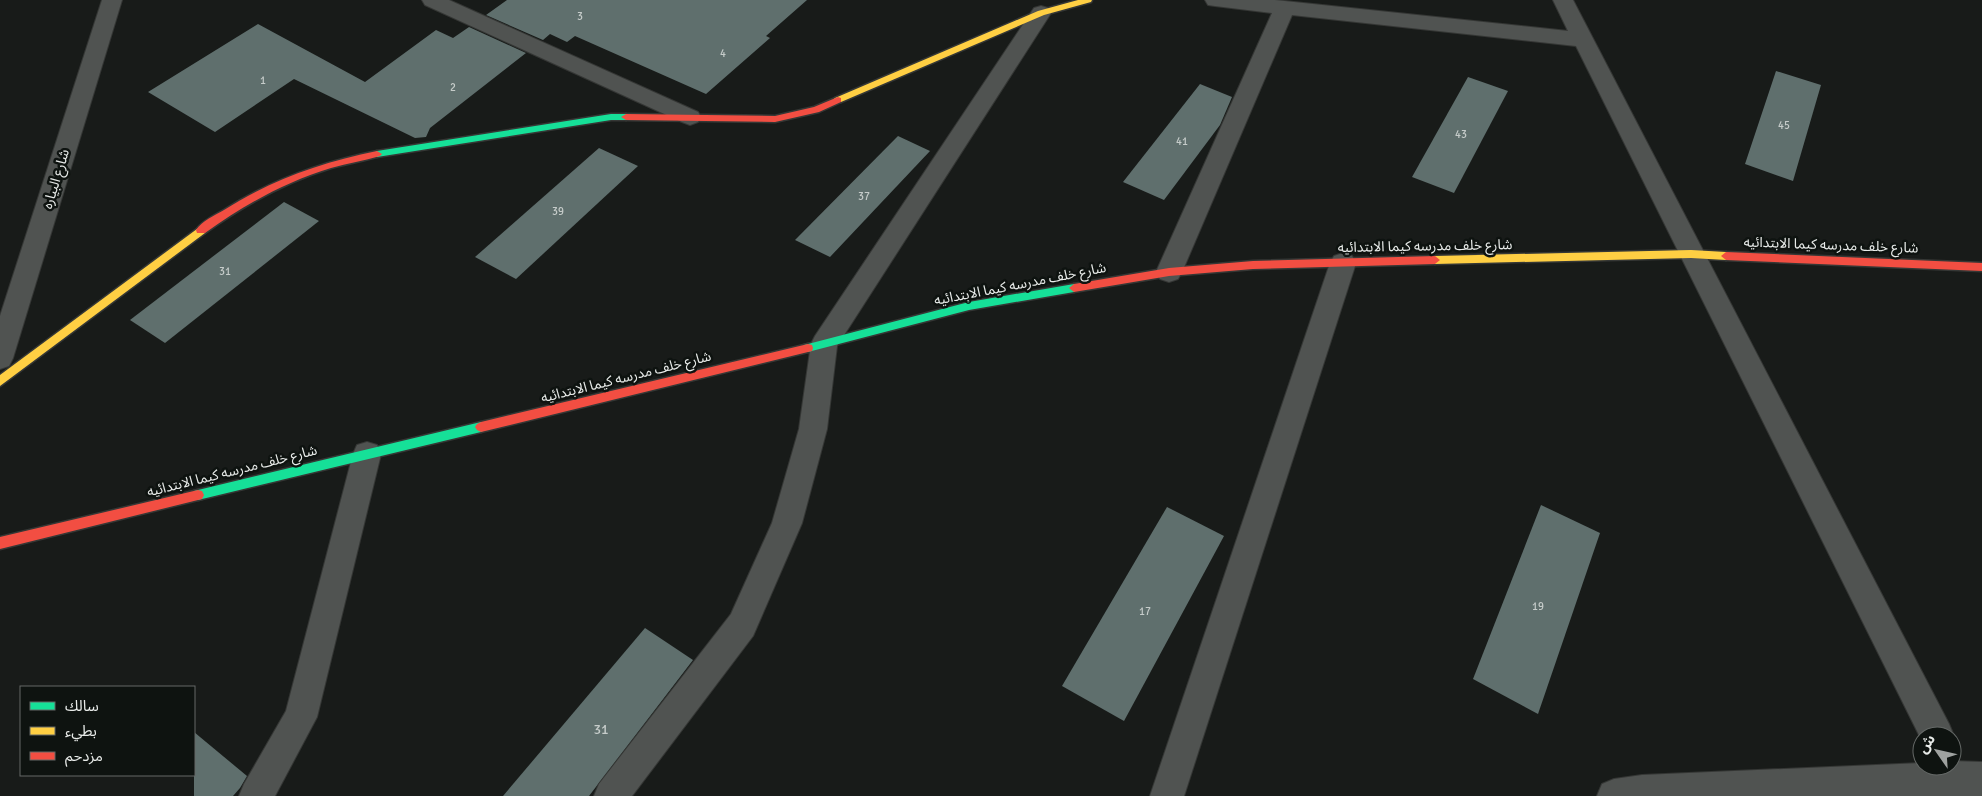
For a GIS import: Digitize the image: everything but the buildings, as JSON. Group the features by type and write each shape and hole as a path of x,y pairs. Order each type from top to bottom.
{"street":[{"name":"شارع البياره","path":"0,358 112,0"},
{"path":"432,0 690,117"},
{"path":"0,381 208,225 258,194 311,170 366,156 611,117 775,119 816,110 1042,13 1088,0"},
{"path":"1215,0 1585,40"},
{"path":"1563,0 1932,726"},
{"path":"1169,272 1284,8"},
{"path":"611,796 742,625 787,523 813,429 824,344 1042,13"},
{"name":"شارع خلف مدرسه كيما الابتدائيه","path":"0,543 824,344 969,306 1169,272 1253,265 1691,254 1982,266"},
{"path":"1167,796 1343,263"},
{"path":"256,796 301,717 367,454"},
{"path":"1614,796 1642,792 1965,780"}],"traffic: fast":[{"path":"377,154 611,117 626,117"},
{"path":"808,348 969,306 1074,288"},
{"path":"198,495 481,427"}],"traffic: slow":[{"path":"838,100 1041,13 1088,0"},
{"path":"0,381 201,230"},
{"path":"1435,260 1691,254 1726,256"}],"traffic: jam":[{"path":"626,117 775,119 816,110 838,100"},
{"path":"201,230 241,203 284,182 330,165 377,154"},
{"path":"1726,256 1982,267"},
{"path":"1074,288 1169,272 1253,265 1435,260"},
{"path":"481,427 808,348"},
{"path":"0,543 198,495"}]}
